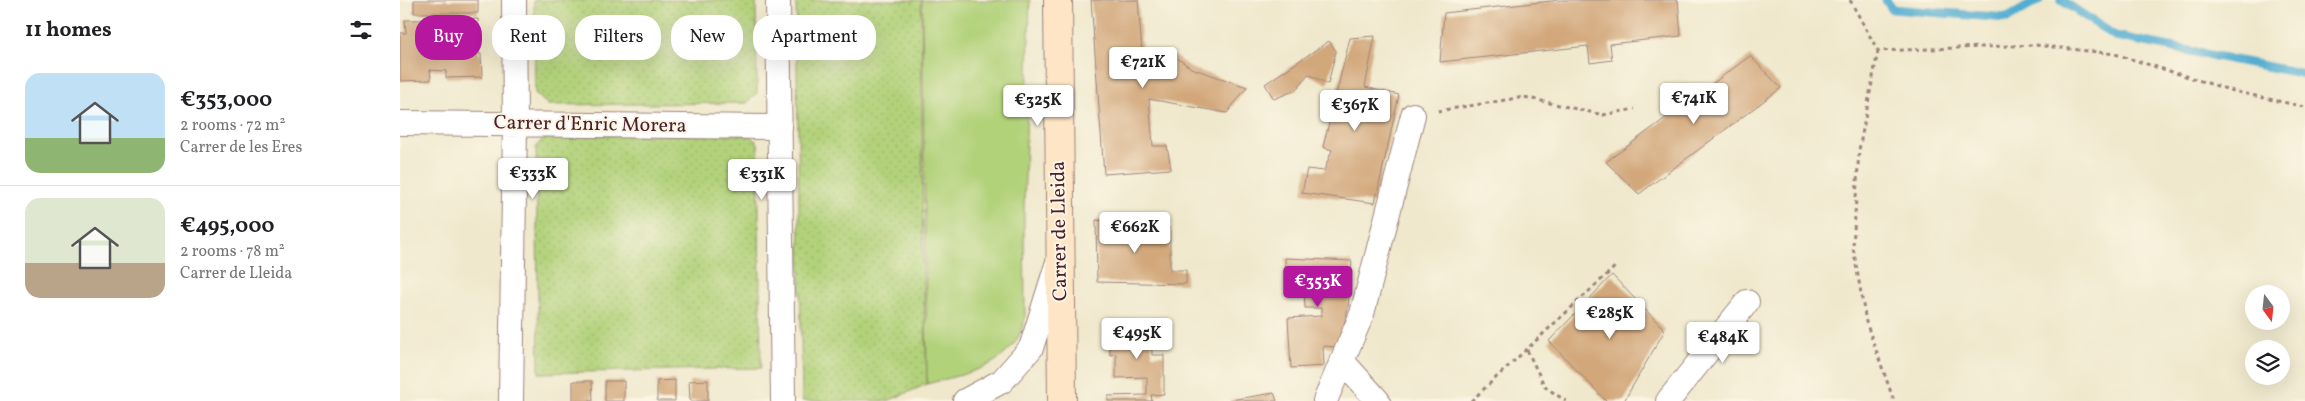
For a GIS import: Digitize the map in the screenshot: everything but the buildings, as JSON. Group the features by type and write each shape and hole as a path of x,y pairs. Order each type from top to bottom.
{"main road":[{"name":"Carrer de Lleida","path":"1058,0 1062,401"}],"street":[{"path":"511,401 515,124 514,0"},
{"path":"778,0 783,401"},
{"path":"1325,401 1362,314 1412,115"},
{"name":"Carrer d'Enric Morera","path":"400,123 780,126"},
{"path":"965,401 1002,382 1032,348 1060,254"},
{"path":"1668,401 1747,302"},
{"path":"1342,361 1378,401"}],"path":[{"path":"1850,0 1878,51 1859,150 1853,247 1866,322 1894,401"},
{"path":"1878,51 2035,45 2114,54 2233,91 2305,107"},
{"path":"1412,115 1524,97 1603,115 1635,109"},
{"path":"1471,401 1616,266"},
{"path":"1527,350 1544,387 1566,401"}],"green space":[{"path":"534,0 756,0 756,15 753,15 753,60 757,60 757,93 747,103 548,105 535,93 535,60 565,60 565,15 534,15"},
{"path":"796,0 921,0 923,254 927,384 888,401 802,401 797,60 876,60 876,15 796,15"},
{"path":"922,0 1030,0 1024,210 1025,318 1019,335 1011,348 1000,358 974,371 927,384"},
{"path":"546,135 749,135 758,143 761,368 539,373 536,147"}],"waterway":[{"path":"1886,0 1892,9 2008,18 2039,0"},
{"path":"2061,0 2115,36 2305,74"}]}
